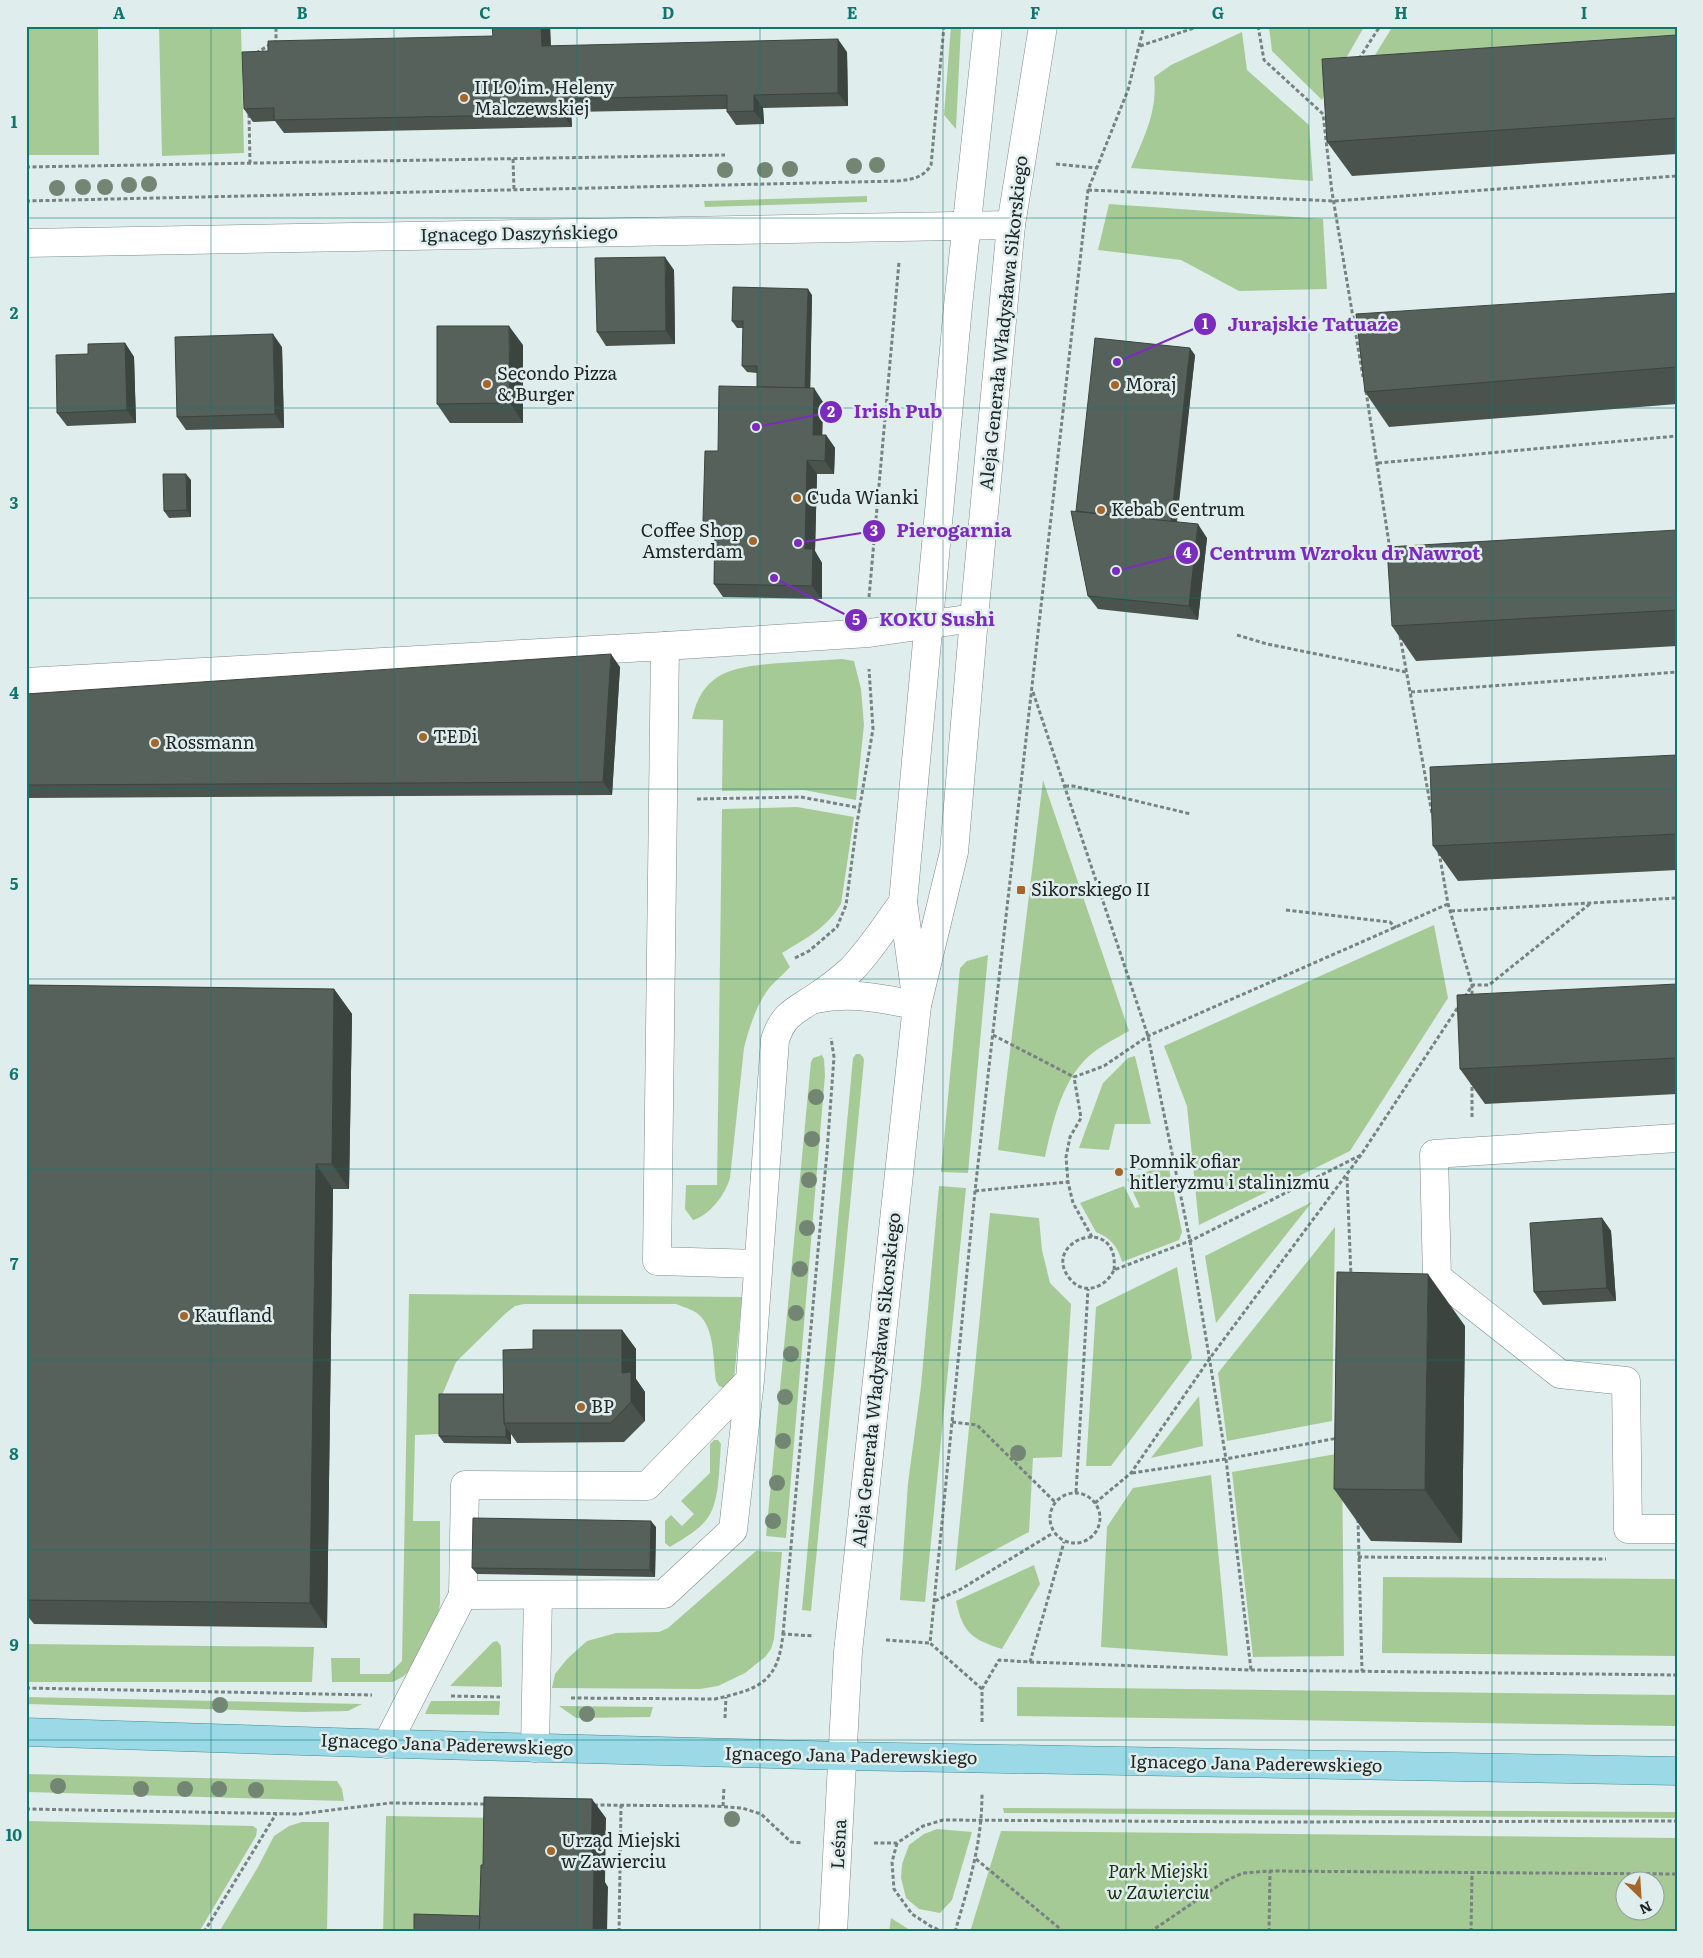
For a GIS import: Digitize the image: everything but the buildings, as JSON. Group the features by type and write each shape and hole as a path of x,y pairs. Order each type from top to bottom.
{"main road":[{"name":"Ignacego Jana Paderewskiego","path":"26,1732 844,1756 1677,1771"}],"street":[{"name":"Aleja Generała Władysława Sikorskiego","path":"917,1005 903,902 966,225 988,26"},
{"name":"Aleja Generała Władysława Sikorskiego","path":"844,1756 850,1638 917,1005 954,852 974,618 1012,225 1043,26"},
{"name":"Ignacego Daszyńskiego","path":"26,243 1012,225"},
{"path":"26,682 665,646 869,632 974,618"},
{"path":"665,646 657,1261 758,1264"},
{"path":"463,1595 664,1594 734,1530 750,1380 775,1040 779,1028 788,1015 833,985 852,968 870,948 903,902"},
{"path":"813,999 836,994 860,995 917,1005"},
{"path":"1677,1138 1434,1154 1437,1277 1560,1374 1626,1381 1628,1530 1677,1529"},
{"path":"387,1744 463,1595 465,1486 647,1486 750,1380"},
{"path":"535,1748 538,1595"},
{"name":"Leśna","path":"833,1932 844,1756"}],"path":[{"path":"254,54 276,41 276,26"},
{"path":"26,201 898,182 917,179 926,173 930,165 944,26"},
{"path":"930,1643 975,1191 1088,190 1128,90 1144,26"},
{"path":"1139,46 1200,26"},
{"path":"1258,26 1264,60 1323,114"},
{"path":"1354,66 1380,26"},
{"path":"249,106 250,163"},
{"path":"1328,106 1323,114 1334,201 1391,551"},
{"path":"26,167 725,155"},
{"path":"513,159 514,190"},
{"path":"1052,164 1096,168"},
{"path":"1088,190 1334,201 1677,176"},
{"path":"868,601 899,257"},
{"path":"1378,463 1677,436"},
{"path":"1400,633 1433,818"},
{"path":"1237,635 1267,644 1406,672"},
{"path":"795,958 809,951 829,936 843,916 849,892 873,729 868,668"},
{"path":"1410,692 1677,672"},
{"path":"1032,689 1148,1036 1190,1241 1210,1358 1226,1459 1250,1670"},
{"path":"1065,786 1073,786 1191,814"},
{"path":"664,800 801,797 860,808"},
{"path":"1438,846 1448,904 1472,985 1472,1005"},
{"path":"1451,911 1677,898"},
{"path":"1472,985 1488,985 1591,903"},
{"path":"992,1035 1074,1077 1104,1066 1148,1036 1448,904"},
{"path":"1286,910 1390,922 1396,928"},
{"path":"1095,1503 1132,1473 1210,1358 1362,1155 1472,985"},
{"path":"26,1688 715,1700 749,1691 765,1680 777,1665 783,1634 827,1152 834,1058 831,1038"},
{"path":"1074,1077 1081,1118 1070,1137 1066,1157 1068,1182 1073,1203 1092,1237"},
{"path":"1472,1082 1473,1152"},
{"path":"1114,1270 1190,1241 1362,1155"},
{"path":"1347,1176 1352,1285"},
{"path":"975,1191 1068,1182"},
{"path":"1083,1237 1092,1237 1103,1241 1111,1248 1115,1259 1114,1270 1104,1284 1088,1289 1073,1282 1067,1275 1064,1267 1064,1257 1074,1241 1083,1237"},
{"path":"1076,1492 1088,1289"},
{"path":"952,1422 977,1425 1055,1502"},
{"path":"1132,1473 1226,1459 1339,1438"},
{"path":"1076,1492 1087,1496 1095,1503 1100,1513 1099,1525 1094,1535 1086,1541 1075,1544 1064,1542 1053,1533 1049,1513 1055,1502 1064,1495 1076,1492"},
{"path":"1358,1510 1362,1671"},
{"path":"935,1601 961,1589 1053,1533"},
{"path":"1030,1662 1064,1542"},
{"path":"1358,1557 1607,1559"},
{"path":"783,1634 930,1643 982,1689"},
{"path":"955,1932 976,1859 982,1821 982,1689 999,1660 1250,1670 1677,1675"},
{"path":"26,1809 299,1814 390,1803 496,1804"},
{"path":"592,1804 742,1808 761,1814 792,1842 839,1843 898,1843 923,1826 943,1820 1677,1821"},
{"path":"619,1932 621,1805"},
{"path":"204,1932 276,1814"},
{"path":"898,1843 892,1862 894,1890 912,1914 932,1927 944,1932"},
{"path":"976,1859 1064,1932"},
{"path":"1269,1932 1270,1871"},
{"path":"1150,1932 1225,1881 1243,1873 1270,1871 1677,1874"},
{"path":"1471,1932 1472,1873"}],"green space":[{"path":"26,26 98,26 99,155 26,155"},
{"path":"159,26 241,26 244,153 162,156"},
{"path":"951,26 961,26 956,129 944,115"},
{"path":"1393,26 1677,26 1677,67 1355,87"},
{"path":"1269,27 1364,27 1322,100 1272,51"},
{"path":"1242,32 1247,70 1309,125 1313,181 1131,168 1152,113 1155,89 1154,77 1171,65"},
{"path":"867,196 867,202 705,207 704,201"},
{"path":"1109,204 1323,219 1327,289 1239,291 1181,260 1098,250"},
{"path":"842,659 854,661 861,689 864,725 856,800 804,790 722,791 723,720 692,719 697,702 713,680 736,669 749,666"},
{"path":"1043,780 1129,1031 1094,1052 1076,1071 1058,1106 1045,1157 998,1150"},
{"path":"797,807 854,817 841,904 822,926 807,938 782,953 790,967 770,987 761,1000 744,1048 728,1184 716,1204 705,1214 693,1220 685,1209 686,1185 717,1185 722,809"},
{"path":"1434,925 1448,998 1350,1151 1199,1225 1187,1106 1164,1046"},
{"path":"988,955 968,1173 941,1172 960,968 967,961"},
{"path":"856,1054 860,1054 864,1060 811,1611 802,1610 853,1058"},
{"path":"822,1055 825,1075 786,1538 766,1536 811,1062 813,1058"},
{"path":"1135,1056 1151,1124 1115,1124 1109,1150 1079,1148 1103,1083 1128,1058"},
{"path":"1168,1164 1182,1232 1179,1240 1122,1262 1113,1244 1106,1237 1096,1232 1080,1203 1124,1186 1135,1208 1140,1207 1127,1179"},
{"path":"939,1186 966,1188 925,1602 900,1600 908,1483 921,1386"},
{"path":"1312,1202 1216,1323 1205,1256"},
{"path":"990,1213 1039,1218 1042,1250 1050,1283 1071,1304 1062,1457 1033,1458 1029,1532 955,1571"},
{"path":"1335,1227 1332,1421 1227,1441 1218,1373"},
{"path":"1177,1267 1192,1358 1111,1466 1086,1466 1096,1307"},
{"path":"409,1294 742,1297 734,1379 724,1388 719,1386 716,1381 708,1327 698,1314 676,1304 524,1304 515,1306 456,1362 443,1393 439,1434 415,1435 413,1521 440,1521 440,1603 437,1624 416,1663 404,1676 393,1682 332,1682 331,1658 360,1658 360,1674 389,1674 402,1661"},
{"path":"1199,1396 1203,1446 1151,1458"},
{"path":"714,1440 718,1440 721,1444 718,1481 713,1509 706,1521 670,1547 665,1543 665,1521 671,1515 682,1526 694,1514 681,1501 710,1473 710,1444"},
{"path":"1342,1453 1344,1656 1253,1657 1232,1472"},
{"path":"1211,1475 1228,1656 1101,1647 1107,1527 1133,1488"},
{"path":"756,1551 782,1552 774,1639 771,1649 765,1657 745,1673 718,1686 700,1689 552,1688 555,1674 567,1659 587,1641 616,1633 659,1632 668,1628"},
{"path":"1034,1565 1040,1584 1002,1649 983,1642 965,1628 956,1601"},
{"path":"1383,1577 1677,1579 1677,1656 1382,1653"},
{"path":"497,1641 501,1646 502,1687 450,1686 493,1642"},
{"path":"28,1644 314,1647 312,1682 27,1682"},
{"path":"1017,1687 1677,1695 1677,1726 1017,1716"},
{"path":"26,1697 362,1704 348,1711 304,1712 26,1704"},
{"path":"431,1701 500,1701 499,1715 425,1714"},
{"path":"559,1706 653,1707 650,1717 576,1718"},
{"path":"26,1774 337,1781 342,1789 344,1801 26,1792"},
{"path":"1003,1808 1677,1812 1677,1818 1004,1813"},
{"path":"386,1816 501,1818 498,1924 420,1932 383,1932"},
{"path":"26,1821 253,1826 257,1829 256,1836 199,1932 26,1932"},
{"path":"302,1822 329,1822 327,1932 219,1932 258,1867 274,1836 289,1826"},
{"path":"937,1829 972,1832 952,1900 940,1913 919,1909 906,1898 901,1878 902,1864 909,1845 924,1834"},
{"name":"Park Miejski w Zawierciu","path":"1001,1831 1677,1838 1677,1932 970,1932"},
{"path":"891,1918 913,1932 889,1932"}],"place":[{"name":"II LO im. Heleny Malczewskiej","path":"464,98"},
{"name":"Jurajskie Tatuaże","path":"1117,362"},
{"name":"Secondo Pizza & Burger","path":"487,384"},
{"name":"Moraj","path":"1115,385"},
{"name":"Irish Pub","path":"756,427"},
{"name":"Cuda Wianki","path":"797,498"},
{"name":"Kebab Centrum","path":"1101,510"},
{"name":"Coffee Shop Amsterdam","path":"753,541"},
{"name":"Pierogarnia","path":"798,543"},
{"name":"Centrum Wzroku dr Nawrot","path":"1116,571"},
{"name":"KOKU Sushi","path":"774,578"},
{"name":"TEDi","path":"423,737"},
{"name":"Rossmann","path":"155,743"},
{"name":"Sikorskiego II","path":"1021,890"},
{"name":"Pomnik ofiar hitleryzmu i stalinizmu","path":"1119,1172"},
{"name":"Kaufland","path":"184,1316"},
{"name":"BP","path":"581,1407"},
{"name":"Urząd Miejski w Zawierciu","path":"551,1851"}]}
